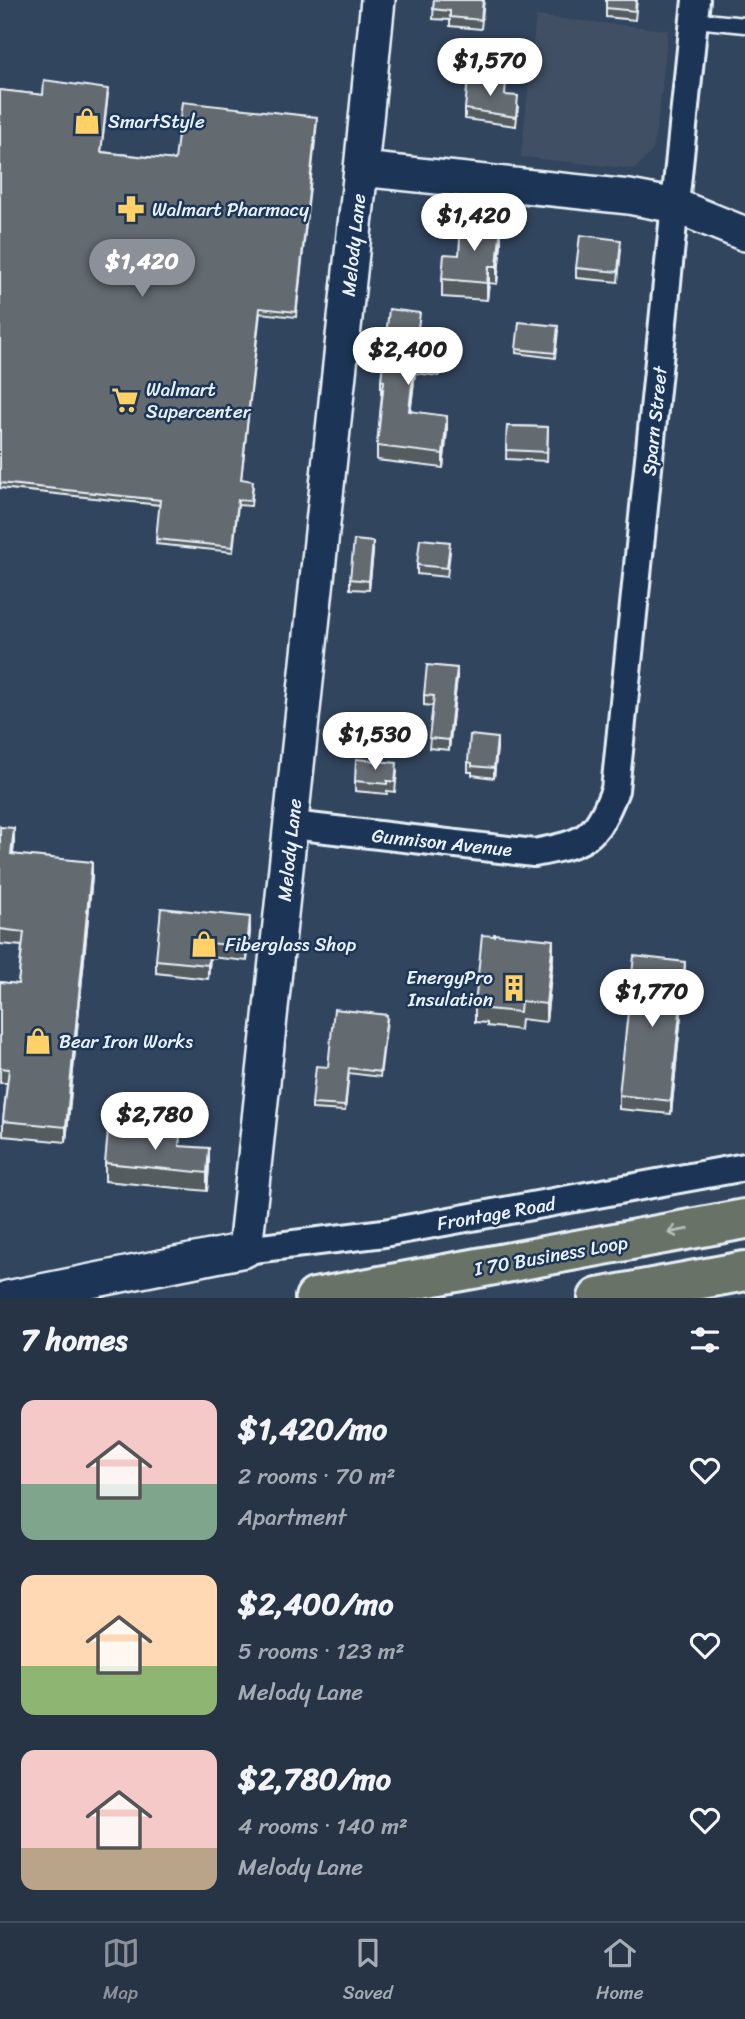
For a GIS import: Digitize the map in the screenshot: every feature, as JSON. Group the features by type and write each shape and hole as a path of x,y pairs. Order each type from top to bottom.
{"main road":[{"name":"I 70 Business Loop","path":"315,1298 745,1219"},
{"path":"598,1298 745,1271"}],"street":[{"name":"Melody Lane","path":"245,1250 378,0"},
{"name":"Sparn Street","path":"590,836 604,816 615,790 696,10"},
{"path":"362,169 629,197 676,206 745,234"},
{"name":"Gunnison Avenue","path":"292,825 534,853 564,847 590,836"},
{"name":"Frontage Road","path":"245,1250 384,1233 745,1167"},
{"path":"7,1298 245,1250"}],"lane":[{"path":"696,10 745,25"}],"shaded area":[{"path":"536,16 668,30 653,150 635,169 521,157"}],"building":[{"path":"434,0 483,0 481,20 450,17 450,11 433,9"},
{"path":"606,0 636,0 635,11 606,8"},
{"path":"468,78 506,81 505,95 518,96 516,117 465,109"},
{"name":"Walmart Supercenter","path":"44,80 108,89 101,152 175,160 182,102 317,117 296,312 260,308 241,479 253,481 251,501 238,500 233,547 156,539 160,500 0,483 0,90 43,95"},
{"path":"461,222 501,225 497,266 489,266 487,283 442,279 444,254 459,255"},
{"path":"580,235 621,240 618,272 576,268"},
{"path":"389,309 420,313 418,328 442,331 439,362 415,359 409,411 447,416 443,454 377,446"},
{"path":"519,322 558,326 555,353 516,349"},
{"path":"507,426 548,427 547,452 506,450"},
{"path":"420,539 450,542 447,568 417,565"},
{"path":"354,540 373,542 369,581 350,579"},
{"path":"427,665 457,668 449,740 429,738 434,696 424,695"},
{"path":"470,735 497,738 494,768 472,766 472,763 468,762"},
{"path":"356,759 397,763 395,782 387,781 387,784 355,781"},
{"name":"Bear Iron Works","path":"0,827 14,828 11,854 92,862 66,1127 3,1121 9,1069 0,1068 0,982 18,984 24,932 0,929"},
{"name":"Fiberglass Shop","path":"161,908 250,917 247,947 210,943 208,965 156,960"},
{"name":"EnergyPro Insulation","path":"482,935 553,940 546,1004 521,1001 520,1012 487,1009 487,1006 475,1005"},
{"path":"634,956 685,962 671,1101 619,1095"},
{"path":"334,1009 387,1015 380,1072 349,1068 345,1106 312,1104 316,1066 328,1067"},
{"path":"108,1131 180,1137 179,1146 209,1148 207,1173 105,1163"}],"place":[{"name":"SmartStyle","path":"87,121"},
{"name":"Walmart Pharmacy","path":"131,209"},
{"name":"Walmart Supercenter","path":"125,400"},
{"name":"Fiberglass Shop","path":"204,944"},
{"name":"EnergyPro Insulation","path":"514,988"},
{"name":"Bear Iron Works","path":"38,1041"}]}
